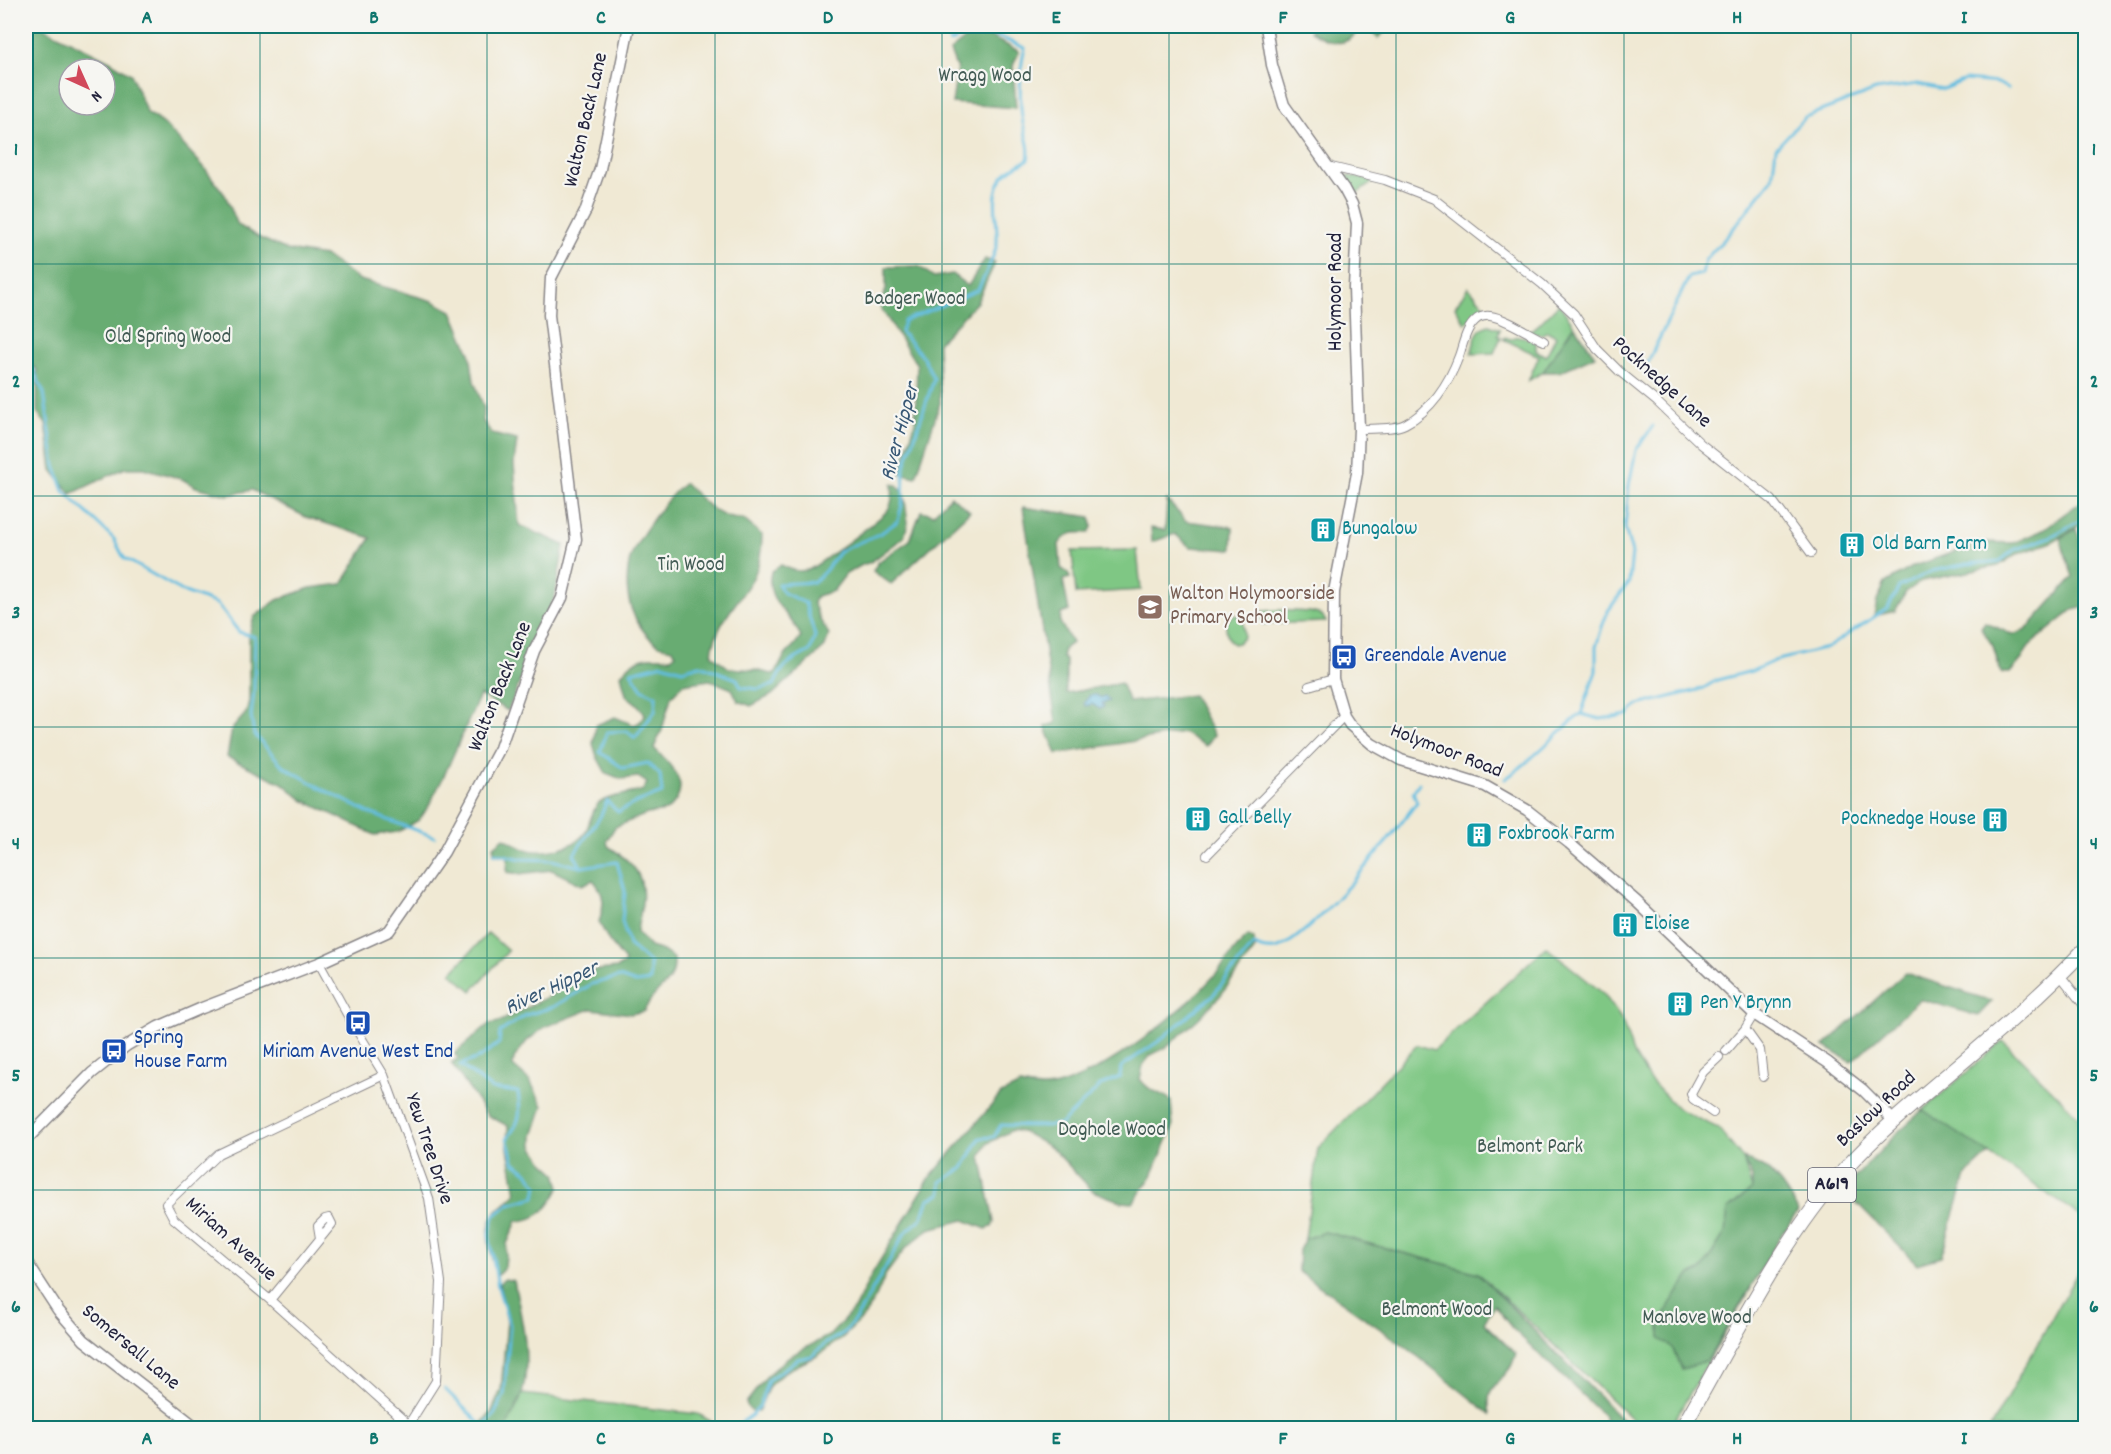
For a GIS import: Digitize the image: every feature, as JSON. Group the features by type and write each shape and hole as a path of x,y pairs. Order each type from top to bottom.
{"highway":[{"name":"Baslow Road","path":"1682,1428 1780,1257 1809,1215 1848,1166 1893,1120 1981,1047 2060,975 2085,948"}],"street":[{"name":"Walton Back Lane","path":"26,1140 92,1073 126,1046 202,1008 319,963 389,931 444,852 500,748 534,651 562,598 576,538 549,315 551,278 585,212 600,169 628,26"},
{"name":"Holymoor Road","path":"1266,26 1272,65 1284,105 1344,189 1352,204 1357,223 1354,288 1359,429 1357,473 1334,592 1334,679 1344,716 1350,725 1372,744 1401,760 1485,786 1527,810 1637,902 1754,1014 1827,1062 1863,1090 1893,1120"},
{"name":"Pocknedge Lane","path":"1326,166 1385,180 1434,199 1542,284 1574,314 1597,349 1619,371 1657,402 1701,444 1772,500 1811,553"},
{"path":"1359,429 1403,425 1421,414 1437,397 1448,379 1468,331 1476,319 1488,315 1501,319 1544,341"},
{"path":"1309,686 1334,679"},
{"path":"1207,855 1344,716"},
{"name":"Yew Tree Drive","path":"319,963 346,1014 384,1075 429,1198 441,1282 436,1381 407,1427"},
{"path":"2060,975 2085,1008"},
{"path":"1713,1113 1693,1099 1691,1094 1703,1072 1745,1029 1754,1014"},
{"path":"1745,1029 1760,1050 1763,1077"},
{"name":"Miriam Avenue","path":"384,1075 218,1154 166,1204 174,1219 270,1300 407,1427"},
{"path":"270,1300 320,1238"},
{"name":"Somersall Lane","path":"26,1261 57,1310 84,1340 197,1428"}],"green space":[{"name":"Old Spring Wood","path":"26,26 40,26 102,57 57,57 57,117 117,117 117,65 131,74 147,113 164,124 203,166 225,195 238,225 287,250 325,256 360,280 433,301 452,311 470,353 474,381 484,408 483,421 492,434 517,440 514,464 519,525 564,545 555,596 508,711 480,695 428,807 419,820 398,832 375,835 303,800 282,783 227,757 232,729 246,713 249,701 249,634 254,617 277,600 310,588 342,584 371,538 306,517 252,490 228,495 196,487 182,479 144,468 125,468 71,494 52,470 46,424 37,412 37,369 26,363 26,150 30,146 26,137"},
{"path":"1312,26 1391,26 1378,38 1365,27 1350,39 1333,42 1310,31"},
{"name":"Wragg Wood","path":"976,30 1019,51 1013,66 1016,108 952,103 957,70 950,51"},
{"path":"1343,175 1375,181 1356,194"},
{"name":"Badger Wood","path":"985,259 995,263 977,302 938,343 940,403 916,477 900,473 915,423 917,365 879,305 886,290 886,267 918,266 934,277 952,274 968,286"},
{"path":"1468,287 1489,311 1465,323 1455,307"},
{"path":"1559,304 1574,325 1543,372 1528,381 1539,356 1503,339 1517,336 1527,338 1536,343 1536,351 1546,356 1556,336 1547,331 1536,334 1529,331"},
{"path":"1489,325 1500,329 1498,336 1501,337 1494,353 1471,354 1478,332"},
{"path":"1574,325 1595,356 1559,372 1543,372"},
{"name":"Tin Wood","path":"685,483 718,513 734,519 743,519 762,535 760,556 754,576 722,623 714,644 712,655 729,668 772,674 776,672 784,657 801,637 771,592 771,572 781,565 794,570 808,570 834,552 887,511 891,502 892,484 897,485 904,493 908,523 904,537 871,562 846,574 833,591 817,596 813,602 829,634 825,647 772,695 751,706 738,701 732,689 710,680 683,684 671,697 662,730 654,748 674,770 680,786 679,794 666,811 647,814 615,827 607,840 608,846 624,857 635,869 642,884 642,903 637,932 650,947 663,951 674,959 673,973 644,1011 631,1014 591,1009 545,1027 527,1041 514,1058 513,1066 530,1081 543,1106 533,1136 533,1146 543,1161 556,1173 560,1187 553,1200 538,1215 517,1221 507,1244 505,1267 497,1276 489,1244 489,1227 496,1212 516,1193 507,1143 508,1126 487,1115 451,1063 459,1058 454,1054 489,1024 499,1022 555,993 590,971 617,968 625,961 609,941 599,922 603,900 593,880 582,885 552,870 519,874 507,872 508,856 495,854 493,847 504,838 532,851 549,851 574,843 585,833 594,809 599,803 608,798 643,790 647,783 638,777 621,779 606,773 593,744 596,725 615,717 634,725 640,722 645,714 626,695 621,675 626,669 643,658 671,658 676,654 672,649 653,641 640,626 630,604 627,579 629,563 644,532 661,508"},
{"path":"951,496 970,511 891,584 873,571 878,562 910,540 921,511 933,514"},
{"path":"2085,499 2085,522 2050,543 2015,555 1998,566 1922,581 1906,592 1895,611 1874,616 1877,601 1885,583 1914,566 1982,542 2013,543 2041,531"},
{"path":"1167,500 1186,521 1233,527 1232,550 1190,547 1175,534 1152,542 1151,528 1165,530"},
{"path":"1023,507 1091,517 1092,527 1089,533 1072,534 1065,537 1059,544 1061,568 1068,573 1070,578 1063,580 1069,611 1061,614 1060,622 1072,643 1064,649 1062,657 1066,661 1066,693 1121,683 1129,702 1193,695 1214,735 1206,746 1183,733 1057,754 1045,726 1056,723"},
{"path":"2076,529 2085,554 2085,607 2073,610 2029,646 2010,673 2001,673 1993,646 1981,628 1985,622 2013,635 2026,630 2073,577 2060,538"},
{"path":"1137,550 1141,590 1076,594 1072,551"},
{"path":"1279,610 1322,615 1326,622 1263,624 1262,620 1254,621 1262,611"},
{"path":"1234,615 1240,616 1243,621 1244,637 1238,643 1233,644 1226,630 1226,621"},
{"path":"488,933 508,951 472,991 451,973"},
{"name":"Doghole Wood","path":"1248,936 1254,938 1255,949 1220,996 1167,1047 1151,1055 1143,1065 1140,1079 1143,1083 1171,1100 1173,1127 1152,1176 1133,1203 1122,1202 1093,1191 1053,1149 1025,1133 1012,1130 987,1144 981,1156 994,1222 992,1227 986,1229 964,1220 929,1229 906,1248 886,1274 863,1318 843,1337 817,1356 784,1372 769,1386 758,1412 749,1409 746,1403 766,1377 788,1357 830,1335 854,1309 873,1272 929,1179 1001,1094 1020,1085 1039,1088 1057,1086 1077,1079 1120,1055 1163,1024 1200,991"},
{"name":"Belmont Park","path":"1546,947 1604,994 1622,1020 1633,1053 1649,1079 1678,1109 1718,1128 1743,1159 1752,1189 1751,1288 1670,1428 1641,1428 1478,1273 1325,1232 1305,1239 1318,1148 1417,1045 1434,1050"},
{"path":"1905,973 1992,1001 1978,1016 1920,999 1851,1062 1824,1046"},
{"path":"2003,1041 2085,1123 2085,1219 1923,1110"},
{"path":"1923,1110 1989,1154 1966,1176 1941,1257 1917,1264 1843,1190 1900,1130"},
{"name":"Manlove Wood","path":"1743,1159 1770,1172 1783,1186 1798,1211 1709,1358 1682,1369 1672,1347 1660,1339 1660,1327 1670,1304 1691,1274 1701,1271 1725,1233 1728,1209 1752,1189 1752,1177"},
{"name":"Belmont Wood","path":"1325,1232 1478,1273 1626,1424 1623,1428 1605,1426 1604,1416 1512,1328 1494,1305 1484,1323 1516,1354 1510,1368 1493,1387 1489,1397 1490,1414 1406,1347 1298,1271 1299,1250 1305,1239"},
{"path":"2085,1259 2085,1428 1990,1428"},
{"path":"505,1279 514,1281 520,1308 526,1352 525,1380 522,1394 506,1428 477,1428 491,1413 501,1390 507,1321 499,1283"},
{"path":"522,1394 698,1414 723,1428 506,1428"}],"water":[{"path":"1090,695 1101,698 1105,696 1109,701 1102,703 1104,707 1100,709 1092,704 1086,706 1084,703"}],"waterway":[{"name":"River Hipper","path":"481,1428 493,1417 504,1395 510,1326 498,1287 489,1235 494,1216 509,1204 535,1197 537,1186 529,1174 513,1161 507,1138 519,1117 518,1092 492,1089 460,1065 481,1057 499,1043 500,1032 526,1015 553,1007 592,984 619,977 636,983 650,981 650,963 629,945 622,921 625,891 617,862 581,867 574,854 600,817 607,801 618,812 662,793 660,775 648,763 623,768 600,752 607,732 627,731 635,738 655,711 656,696 642,689 631,672 663,664 682,670 700,665 737,679 741,687 758,689 774,685 788,664 810,651 815,636 805,603 784,593 778,584 814,582 840,551 881,533 898,521 903,501 904,469 934,379 923,357 901,332 904,321 978,290 992,260 997,242 995,204 999,184 1004,175 1028,160 1029,155 1020,95 1025,48 976,27 950,43 945,26"},
{"path":"1647,364 1689,277 1702,274 1705,260 1729,234 1772,179 1776,148 1805,117 1876,90 1918,84 1943,89 1965,80 1998,83 2008,89"},
{"path":"26,364 34,371 44,393 55,466 64,491 114,539 124,558 182,591 217,604 239,632 255,637 251,716 254,734 283,766 319,787 369,813 435,837"},
{"path":"1581,714 1596,671 1596,647 1602,627 1608,611 1629,582 1632,553 1625,528 1629,485 1636,450 1653,426"},
{"path":"1505,779 1581,714 1600,719 1628,715 1638,705 1702,689 1717,680 1752,671 1774,661 1827,648 1888,608 1899,587 1932,571 1967,564 2000,561 2014,550 2050,537 2086,517"},
{"path":"734,1428 752,1415 760,1405 768,1380 798,1359 812,1356 825,1344 845,1332 857,1317 905,1233 922,1218 929,1199 941,1194 941,1182 963,1168 980,1138 994,1137 1001,1125 1061,1124 1101,1085 1120,1077 1121,1067 1159,1041 1213,995 1254,944 1264,949 1275,949 1290,942 1329,907 1372,859 1417,802 1413,792 1419,783"},
{"path":"494,853 522,859 552,860 581,867"},
{"path":"445,1389 483,1427"}],"place":[{"name":"Bungalow","path":"1323,530"},
{"name":"Old Barn Farm","path":"1852,545"},
{"name":"Walton Holymoorside Primary School","path":"1150,607"},
{"name":"Greendale Avenue","path":"1344,657"},
{"name":"Gall Belly","path":"1198,819"},
{"name":"Pocknedge House","path":"1995,820"},
{"name":"Foxbrook Farm","path":"1479,835"},
{"name":"Eloise","path":"1625,925"},
{"name":"Pen Y Brynn","path":"1680,1004"},
{"name":"Miriam Avenue West End","path":"358,1023"},
{"name":"Spring House Farm","path":"114,1051"}]}
